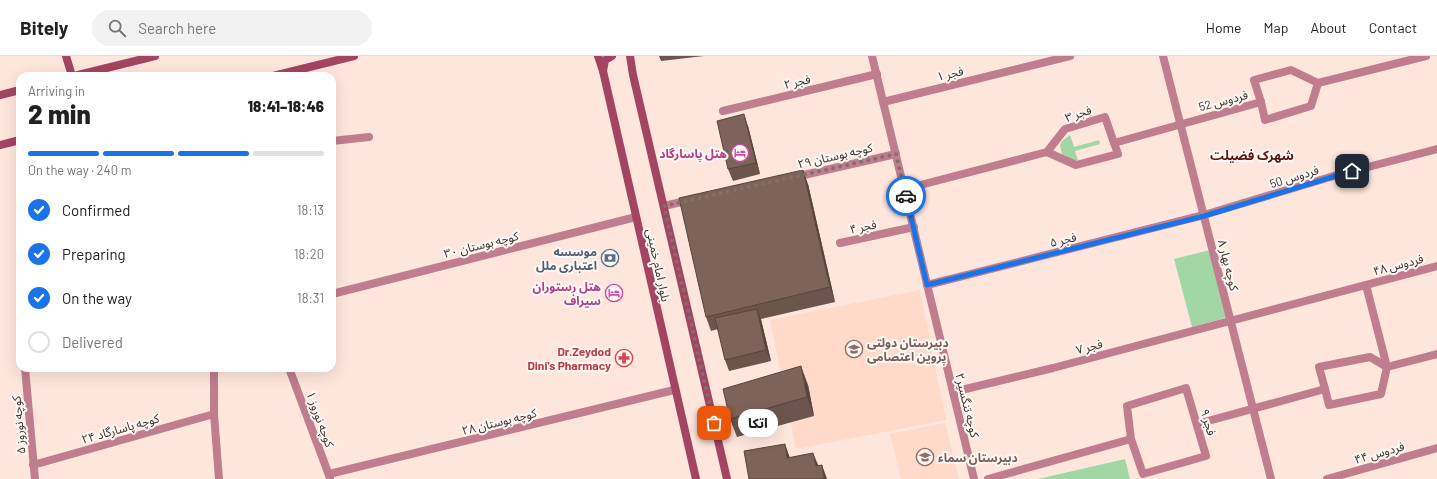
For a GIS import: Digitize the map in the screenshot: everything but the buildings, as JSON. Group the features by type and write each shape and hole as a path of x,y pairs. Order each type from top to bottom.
{"street":[{"path":"66,56 72,72"},
{"path":"90,72 156,56"},
{"path":"289,72 354,56"},
{"name":"بلوار امام خمینی","path":"598,56 603,70 674,390 696,479"},
{"path":"603,70 605,60 612,56"},
{"path":"623,56 630,59"},
{"name":"کوچه تنگسیر۲","path":"872,56 974,479"},
{"name":"فجر ۱","path":"883,102 1070,56"},
{"name":"کوچه بهار ۸","path":"1163,56 1271,479"},
{"path":"1261,102 1265,120 1311,106 1318,82 1426,56"},
{"name":"بلوار امام خمینی","path":"630,59 727,479"},
{"name":"فردوس 52","path":"1180,123 1261,102 1254,80 1291,70 1318,82"},
{"name":"فجر ۲","path":"723,111 876,74"},
{"path":"0,95 16,91"},
{"name":"فجر ۳","path":"1047,152 1065,129 1105,117 1114,143"},
{"path":"905,189 1047,152 1076,165 1118,154 1114,143 1180,123"},
{"path":"336,141 369,137"},
{"path":"0,145 16,141"},
{"name":"فردوس 50","path":"1204,216 1337,175 1437,148"},
{"name":"کوچه بوستان ۲۹","path":"789,178 896,154"},
{"path":"664,206 697,199"},
{"name":"فجر ۵","path":"927,285 1204,216"},
{"name":"کوچه بوستان ۳۰","path":"336,293 636,218"},
{"name":"فجر ۴","path":"840,243 914,228"},
{"name":"فردوس ۴۸","path":"1231,320 1437,266"},
{"path":"1366,285 1387,367 1381,394 1329,405 1319,367 1370,356 1387,367 1437,354"},
{"name":"فجر ۷","path":"953,392 1053,368 1231,320"},
{"name":"کوچه نوروز ۵","path":"25,372 35,479"},
{"path":"214,372 214,414 219,479"},
{"name":"کوچه نوروز ۱","path":"291,372 330,477"},
{"name":"فجر ۹","path":"1186,388 1206,456 1143,474 1131,439 1127,406 1186,388"},
{"path":"1197,424 1254,410 1324,389"},
{"name":"کوچه بوستان ۲۸","path":"330,477 674,390"},
{"name":"کوچه پاسارگاد ۲۴","path":"33,465 214,414"},
{"path":"988,479 1131,439"},
{"name":"فردوس ۴۴","path":"1327,479 1437,448"}],"shaded area":[{"name":"دبیرستان دولتی پروین اعتصامی","path":"920,290 946,420 796,449 770,320"},
{"name":"دبیرستان سماء","path":"945,423 959,479 901,479 890,434"}],"green space":[{"path":"1070,135 1074,147 1099,140 1100,144 1075,151 1078,160 1076,161 1062,154 1060,145 1062,141"},
{"path":"1210,250 1228,317 1192,327 1174,259"},
{"path":"1125,459 1130,479 1038,479"}],"way so far":[{"path":"714,423 664,206 896,154 906,196"}],"place":[{"name":"هتل پاسارگاد","path":"740,153"},
{"name":"موسسه اعتباری ملل","path":"610,258"},
{"name":"هتل رستوران سیراف","path":"614,293"},
{"name":"دبیرستان دولتی پروین اعتصامی","path":"854,349"},
{"name":"Dr.Zeydod Dini's Pharmacy","path":"624,358"},
{"name":"اتکا","path":"714,423"},
{"name":"دبیرستان سماء","path":"925,457"}],"district":[{"name":"شهرک فضیلت","path":"1252,155"}],"route":[{"path":"906,196 927,285 1204,216 1352,171"}]}
